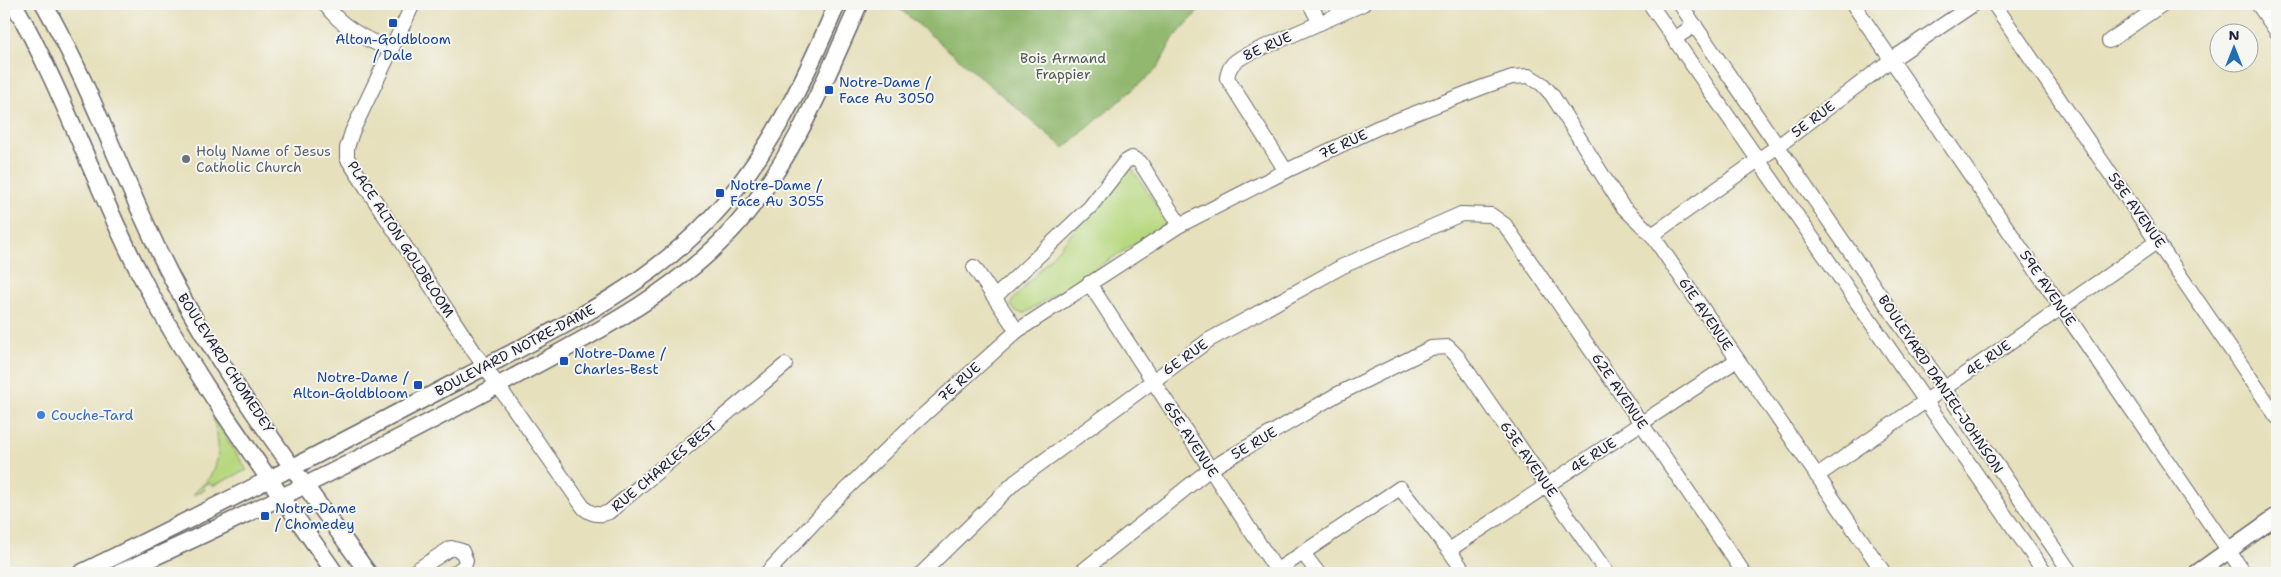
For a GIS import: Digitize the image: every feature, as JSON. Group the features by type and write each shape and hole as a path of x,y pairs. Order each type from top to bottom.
{"street":[{"name":"BOULEVARD CHOMEDEY","path":"14,4 56,85 126,245 160,310 192,364 335,573"},
{"name":"BOULEVARD CHOMEDEY","path":"44,4 79,74 139,212 174,283 210,344 306,486 368,573"},
{"path":"325,4 336,18 348,28 390,50"},
{"name":"PLACE ALTON GOLDBLOOM","path":"413,4 350,137 347,158 498,386"},
{"name":"BOULEVARD NOTRE-DAME","path":"81,573 294,467 559,328 619,292 660,264 705,224 740,184 776,131 799,88 836,4"},
{"name":"BOULEVARD NOTRE-DAME","path":"119,573 306,486 498,386 582,340 649,298 703,258 729,234 757,199 804,122 859,4"},
{"path":"1310,4 1320,23"},
{"name":"8E RUE","path":"1286,171 1228,78 1229,68 1239,58 1363,4"},
{"name":"BOULEVARD DANIEL-JOHNSON","path":"1650,4 2045,573"},
{"name":"BOULEVARD DANIEL-JOHNSON","path":"1680,4 2071,573"},
{"name":"59E AVENUE","path":"1853,4 2244,573"},
{"name":"5E RUE","path":"1652,235 1778,146 1891,60 1974,4"},
{"name":"58E AVENUE","path":"1994,4 2277,417"},
{"path":"2109,41 2163,4"},
{"path":"2258,4 2277,32"},
{"path":"1674,39 1695,25"},
{"name":"61E AVENUE","path":"1512,77 1529,76 1542,84 1552,95 1622,206 1652,235 1884,573"},
{"name":"7E RUE","path":"767,573 831,504 908,429 1017,331 1089,283 1180,225 1286,171 1377,128 1483,86 1512,77"},
{"path":"996,296 1090,207 1125,162 1132,158 1140,162 1180,225"},
{"name":"6E RUE","path":"922,573 1015,482 1209,340 1343,266 1461,214 1490,215"},
{"name":"62E AVENUE","path":"1490,215 1505,225 1744,573"},
{"name":"4E RUE","path":"1817,476 2158,241"},
{"path":"1838,275 1857,261"},
{"path":"974,267 996,296 1017,331"},
{"name":"65E AVENUE","path":"1089,283 1275,572"},
{"name":"5E RUE","path":"1080,573 1210,469 1336,395 1431,348 1448,348"},
{"name":"63E AVENUE","path":"1448,348 1457,356 1607,573"},
{"name":"4E RUE","path":"1449,550 1737,360"},
{"name":"RUE CHARLES BEST","path":"498,386 584,508 594,514 602,514 615,508 785,365"},
{"path":"1275,572 1400,488 1449,550 1464,573"},
{"path":"2008,519 2026,507"},
{"path":"2197,573 2277,516"},
{"path":"412,573 446,550 454,548 462,551 466,560 464,566 455,573"},
{"path":"1303,553 1318,573"}],"green space":[{"name":"Bois Armand Frappier","path":"894,4 1205,4 1173,39 1157,69 1064,148"},
{"path":"1131,167 1168,223 1025,313 1016,312 1011,305 1012,301"},
{"path":"213,418 247,470 212,486 210,483 203,486 205,490 193,495 209,478 216,464 218,441"}],"place":[{"name":"Alton-Goldbloom / Dale","path":"393,23"},
{"name":"Notre-Dame / Face Au 3050","path":"829,90"},
{"name":"Holy Name of Jesus Catholic Church","path":"186,159"},
{"name":"Notre-Dame / Face Au 3055","path":"720,193"},
{"name":"Notre-Dame / Charles-Best","path":"564,361"},
{"name":"Notre-Dame / Alton-Goldbloom","path":"418,385"},
{"name":"Couche-Tard","path":"41,415"},
{"name":"Notre-Dame / Chomedey","path":"265,516"}]}
